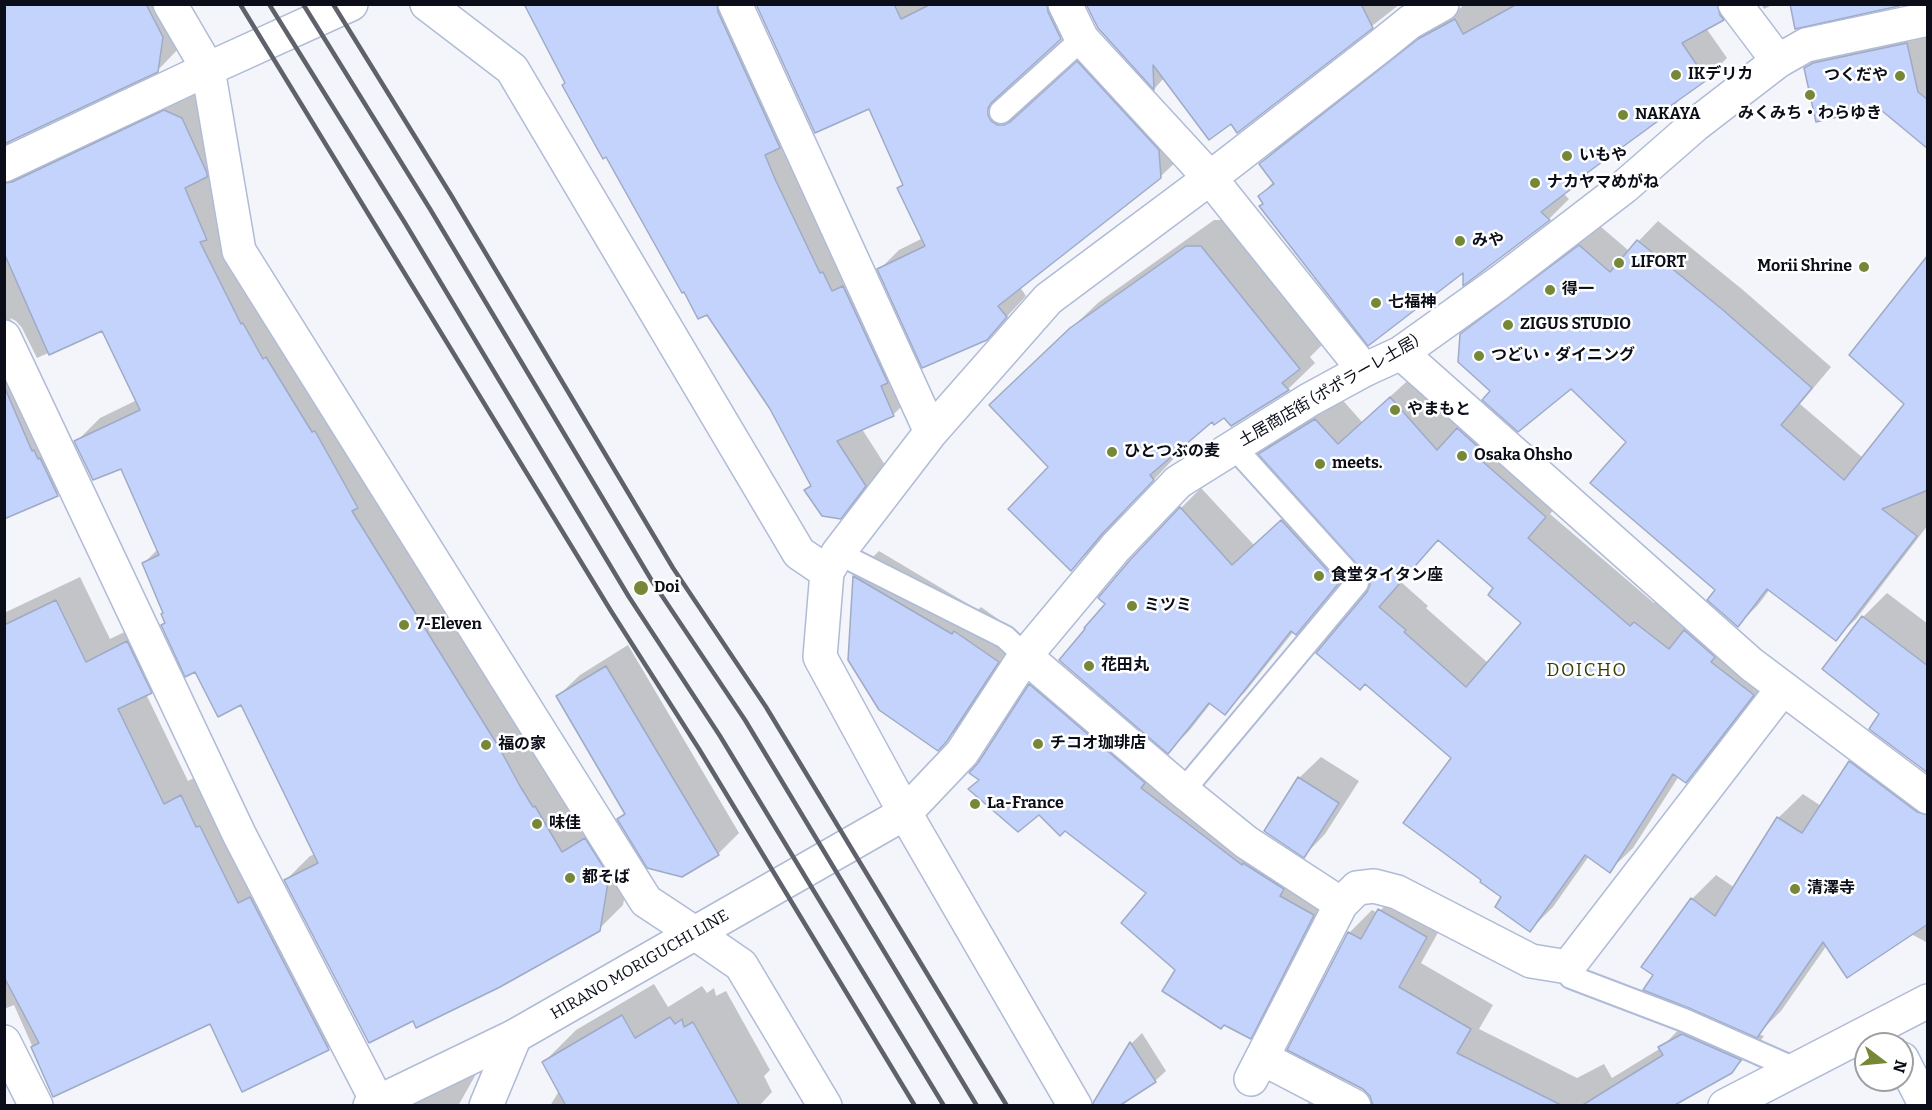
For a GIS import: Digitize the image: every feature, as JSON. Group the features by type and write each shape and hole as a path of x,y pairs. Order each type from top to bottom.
{"street":[{"path":"170,4 208,69 239,251 646,901 741,965 825,1106"},
{"path":"4,165 351,4"},
{"path":"427,4 512,69 799,553 833,562"},
{"path":"735,4 931,432"},
{"path":"1065,4 1082,39 1209,178 1364,370"},
{"path":"1075,1106 905,813 820,657 833,562 931,432 1048,299 1379,48 1406,13 1442,4"},
{"path":"1735,4 1778,61"},
{"name":"土居商店街 (ポポラーレ土居)","path":"905,813 962,753 1025,656 1116,547 1178,482 1309,400 1364,370 1401,354 1499,283 1624,187 1695,125 1778,61 1806,45 1928,19"},
{"path":"4,337 239,834 373,1103"},
{"path":"1401,354 1751,664 1928,797"},
{"path":"1025,656 1246,842 1341,904"},
{"path":"1354,1106 1256,1069 1341,904 1357,888 1374,886 1397,892 1531,961 1568,967 1783,688"},
{"name":"HIRANO MORIGUCHI LINE","path":"373,1103 515,1036 905,813"},
{"path":"1891,1032 1928,1001"},
{"path":"486,1106 515,1036"},
{"path":"4,1042 36,1106"},
{"path":"1725,1106 1796,1068 1854,1047"},
{"path":"1914,1082 1926,1106"}],"lane":[{"path":"1001,112 1082,39"},
{"path":"1183,791 1357,583 1234,447"},
{"path":"833,562 1005,637 1025,656"},
{"path":"1568,967 1571,977 1684,1020 1796,1068"}],"building":[{"path":"4,4 146,4 163,37 158,72 4,144"},
{"path":"524,4 717,4 718,12 780,148 765,155 776,181 820,273 823,272 832,291 843,286 888,383 881,386 894,416 837,441 866,486 841,519 822,516 804,490 811,486 770,409 707,315 698,319 606,157 603,159 589,134 562,85 565,83"},
{"path":"756,4 894,4 901,19 931,4 1047,4 1048,12 1061,39 992,102 988,108 991,121 997,125 1010,122 1077,61 1159,150 1161,178 998,306 1007,317 987,340 922,368 877,269 925,246 897,188 903,185 869,109 815,133"},
{"path":"1086,4 1361,4 1373,28 1237,133 1231,124 1209,140 1153,65 1154,90 1098,28"},
{"path":"1517,4 1717,4 1724,20 1682,43 1707,80 1666,109 1669,113 1587,173 1588,176 1541,212 1550,220 1463,286 1463,273 1368,346 1259,206 1263,204 1258,196 1274,184 1259,164 1418,39 1455,19 1463,34"},
{"path":"1790,4 1899,4 1899,6 1795,29"},
{"path":"1907,43 1918,92 1928,100 1928,149 1881,110 1868,113 1867,110 1816,122 1804,68 1813,63"},
{"path":"164,110 182,118 207,173 207,177 185,188 207,240 200,242 241,324 243,323 263,359 266,357 312,432 315,431 358,508 352,511 562,852 585,838 609,876 600,931 500,987 416,1028 413,1021 369,1043 284,880 318,863 241,705 218,717 195,672 185,677 161,625 165,623 161,614 163,613 142,563 159,555 121,469 93,480 74,441 140,410 102,331 49,355 4,253 4,183 12,182"},
{"path":"1637,240 1723,310 1812,388 1781,425 1844,480 1904,404 1849,355 1928,255 1928,490 1882,509 1917,536 1836,641 1767,589 1738,627 1707,600 1715,590 1590,483 1626,442 1571,389 1518,432 1482,400 1490,391 1458,362 1460,334 1579,245 1610,272"},
{"path":"1186,246 1201,246 1300,369 1282,383 1289,390 1231,426 1224,418 1214,425 1212,422 1150,475 1154,480 1102,534 1071,571 1008,509 1048,467 989,405 1070,328"},
{"path":"4,386 32,451 34,450 38,459 40,458 58,496 4,519"},
{"path":"1390,397 1437,450 1457,428 1488,456 1482,461 1546,517 1528,538 1630,626 1634,622 1669,649 1684,630 1715,657 1711,662 1754,695 1686,783 1673,774 1610,873 1585,855 1530,932 1495,907 1501,897 1403,823 1451,758 1365,684 1360,690 1316,653 1367,592 1370,579 1258,454 1315,419 1338,444","holes":["1438,540 1493,588 1488,595 1521,623 1466,687 1379,607"]},
{"path":"1180,507 1232,565 1281,520 1339,583 1296,635 1291,631 1225,715 1209,703 1168,754 1059,660 1105,604 1098,598"},
{"path":"853,576 952,634 954,631 999,662 938,751 879,710 848,660"},
{"path":"56,600 86,662 127,641 152,693 118,709 164,804 181,795 196,827 200,826 238,903 250,897 329,1050 242,1092 210,1024 53,1097 31,1047 39,1043 4,977 4,625"},
{"path":"1862,616 1928,666 1928,773 1869,729 1879,714 1822,669"},
{"path":"606,666 719,855 682,877 647,868 617,819 625,814 556,696"},
{"path":"1029,684 1145,783 1141,788 1242,865 1243,863 1284,889 1280,896 1314,915 1251,1039 1224,1025 1221,1029 1162,991 1175,970 1121,923 1146,893 1065,831 1060,836 1039,815 1018,832 968,789 979,780 969,773 978,763"},
{"path":"1849,761 1917,812 1928,815 1928,924 1847,978 1823,942 1757,1038 1643,990 1653,975 1641,967 1691,898 1715,916 1777,817 1802,833"},
{"path":"1298,777 1339,803 1304,858 1264,831"},
{"path":"1378,909 1427,937 1399,987 1471,1029 1457,1053 1563,1106 1373,1106 1370,1096 1363,1089 1287,1050 1348,932 1361,939"},
{"path":"622,1015 635,1038 670,1017 675,1024 682,1019 684,1027 693,1022 740,1106 566,1106 542,1062"},
{"path":"1682,1034 1741,1060 1732,1073 1673,1106 1581,1106 1663,1055 1658,1047"},
{"path":"1130,1042 1156,1082 1119,1106 1094,1106 1093,1103"}],"railway":[{"path":"240,4 611,611 699,749 915,1106"},
{"path":"269,4 405,223 629,597 720,736 944,1106"},
{"path":"303,4 430,209 652,581 745,720 977,1106"},
{"path":"333,4 451,195 673,568 766,707 1007,1106"}],"place":[{"name":"IKデリカ","path":"1676,75"},
{"name":"つくだや","path":"1900,76"},
{"name":"みくみち・わらゆき","path":"1810,95"},
{"name":"NAKAYA","path":"1623,115"},
{"name":"いもや","path":"1567,156"},
{"name":"ナカヤマめがね","path":"1535,183"},
{"name":"みや","path":"1460,241"},
{"name":"LIFORT","path":"1619,263"},
{"name":"Morii Shrine","path":"1864,267"},
{"name":"得一","path":"1550,290"},
{"name":"七福神","path":"1376,303"},
{"name":"ZIGUS STUDIO","path":"1508,325"},
{"name":"つどい・ダイニング","path":"1479,356"},
{"name":"やまもと","path":"1395,410"},
{"name":"ひとつぶの麦","path":"1112,452"},
{"name":"Osaka Ohsho","path":"1462,456"},
{"name":"meets.","path":"1320,464"},
{"name":"食堂タイタン座","path":"1319,576"},
{"name":"Doi","path":"641,588"},
{"name":"ミツミ","path":"1132,606"},
{"name":"7-Eleven","path":"404,625"},
{"name":"花田丸","path":"1089,666"},
{"name":"チコオ珈琲店","path":"1038,744"},
{"name":"福の家","path":"486,745"},
{"name":"La-France","path":"975,804"},
{"name":"味佳","path":"537,824"},
{"name":"都そば","path":"570,878"},
{"name":"清澤寺","path":"1795,889"}],"district":[{"name":"DOICHO","path":"1587,671"}]}
